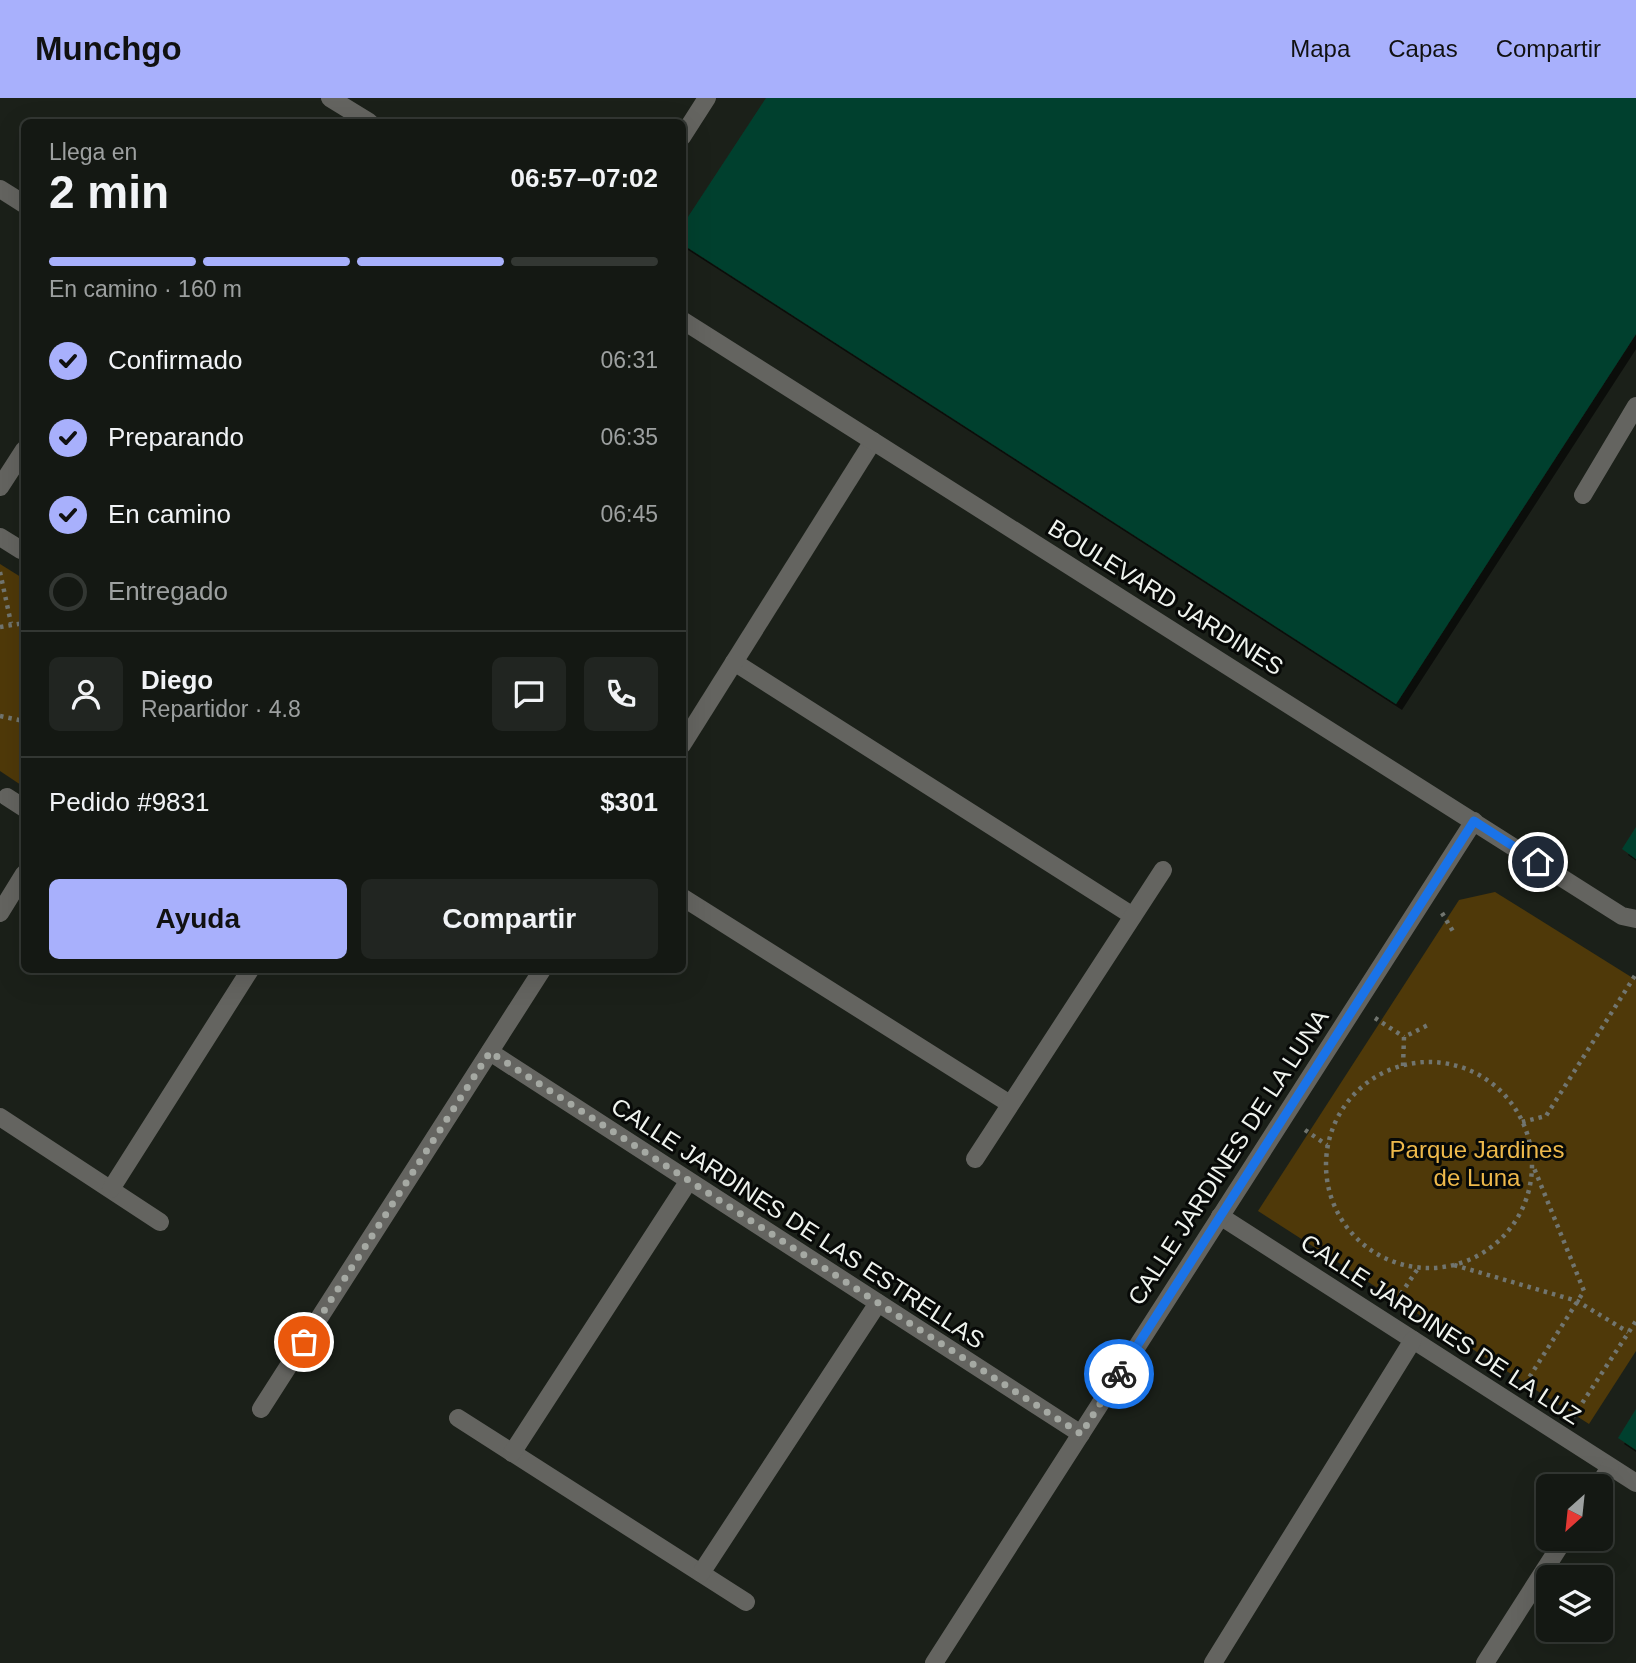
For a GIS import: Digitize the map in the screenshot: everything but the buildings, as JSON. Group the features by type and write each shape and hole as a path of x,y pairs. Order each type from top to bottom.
{"street":[{"path":"330,98 360,119"},
{"path":"686,131 707,98"},
{"path":"0,189 21,203"},
{"name":"BOULEVARD JARDINES","path":"686,323 1629,918 1636,934"},
{"path":"1583,495 1636,406"},
{"path":"686,739 873,441"},
{"path":"0,488 21,455"},
{"path":"0,537 20,550"},
{"path":"734,662 1133,916"},
{"path":"7,797 21,806"},
{"name":"CALLE JARDINES DE LA LUNA","path":"934,1663 1474,821"},
{"path":"975,1159 1163,870"},
{"path":"0,913 21,879"},
{"path":"686,900 1010,1104"},
{"path":"111,1189 248,973"},
{"path":"261,1409 540,973"},
{"name":"CALLE JARDINES DE LAS ESTRELLAS","path":"490,1052 1081,1434"},
{"path":"0,1117 160,1222"},
{"path":"512,1452 688,1182"},
{"name":"CALLE JARDINES DE LA LUZ","path":"1220,1216 1636,1483"},
{"path":"701,1573 878,1303"},
{"path":"1213,1663 1413,1340"},
{"path":"458,1418 746,1602"},
{"path":"1606,1474 1610,1467"},
{"path":"1485,1663 1557,1551"}],"path":[{"path":"0,572 11,623"},
{"path":"0,627 21,623"},
{"path":"0,716 21,722"},
{"path":"1522,1122 1546,1116 1636,974"},
{"path":"1355,1005 1404,1037"},
{"path":"1404,1037 1430,1024"},
{"path":"1403,1066 1404,1037"},
{"path":"1512,1404 1584,1291 1533,1167 1528,1133 1513,1103 1488,1079 1457,1065 1423,1061 1390,1069 1361,1087 1339,1113 1327,1145 1327,1180 1337,1212 1358,1239 1386,1258 1419,1267 1453,1265 1485,1252 1510,1230 1527,1200 1533,1167"},
{"path":"1453,1265 1577,1301 1628,1332"},
{"path":"1382,1321 1419,1267"},
{"path":"1561,1435 1636,1321"}],"green space":[{"path":"0,564 21,577 21,785 0,771"},
{"name":"Parque Jardines de Luna","path":"1495,892 1636,980 1636,1351 1589,1424 1258,1211 1459,900"}],"way so far":[{"path":"304,1342 490,1052 1081,1434 1119,1374"}],"route":[{"path":"1119,1374 1474,821 1538,862"}]}
